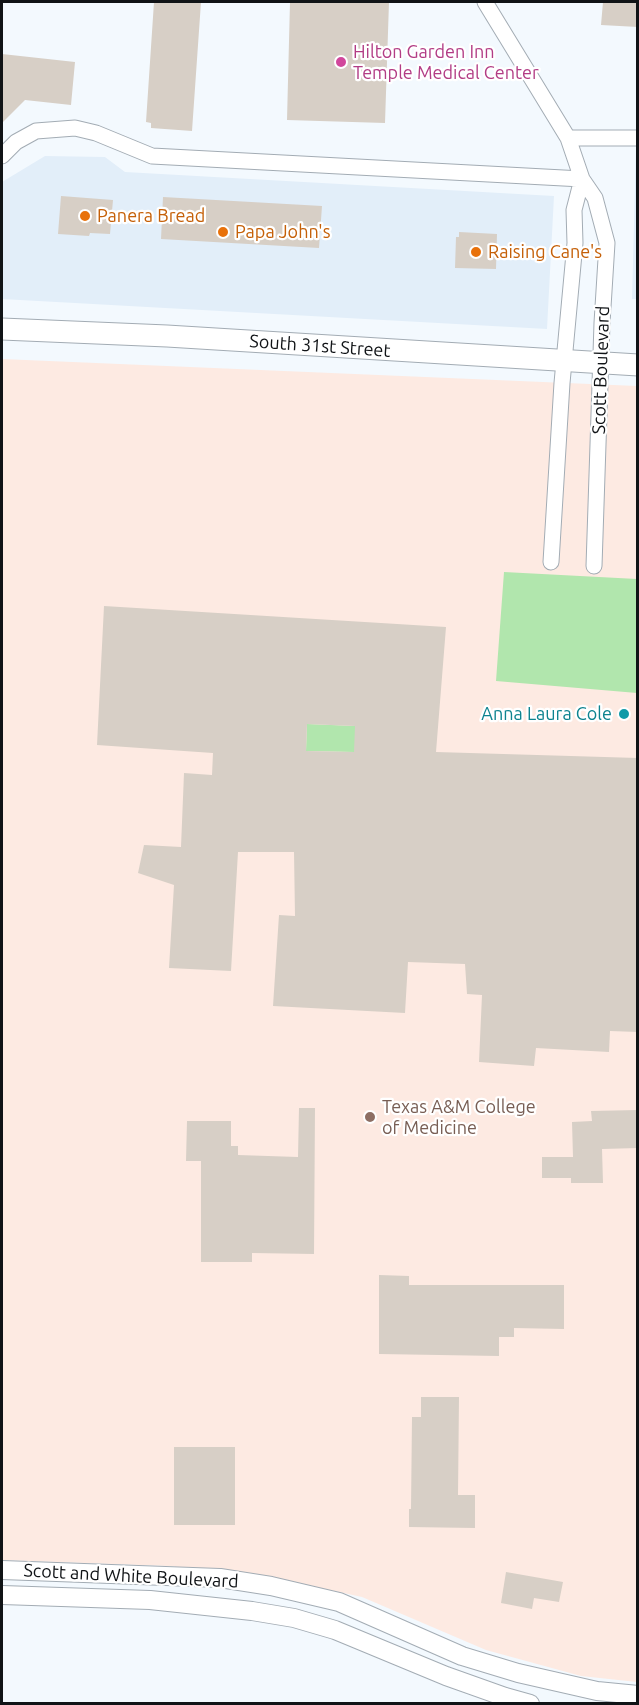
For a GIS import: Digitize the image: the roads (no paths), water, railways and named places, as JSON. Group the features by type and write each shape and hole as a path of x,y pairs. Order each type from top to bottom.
{"main road":[{"name":"South 31st Street","path":"2,329 190,337 638,366"}],"street":[{"name":"Scott Boulevard","path":"485,2 568,138 582,179 595,198 607,243 594,566"},
{"path":"2,156 16,142 36,130 75,128 96,133 152,156 582,179"},
{"path":"568,138 638,138"},
{"name":"Scott Boulevard","path":"551,562 562,383 575,243 574,210 582,179"},
{"name":"Scott and White Boulevard","path":"2,1570 220,1578 271,1586 339,1602 462,1656 518,1673 597,1691 638,1695"},
{"name":"Scott and White Boulevard","path":"2,1595 150,1600 294,1618 335,1630 446,1676 530,1704"}],"place":[{"name":"Hilton Garden Inn Temple Medical Center","path":"341,62"},
{"name":"Panera Bread","path":"85,216"},
{"name":"Papa John's","path":"223,232"},
{"name":"Raising Cane's","path":"476,252"},
{"name":"Anna Laura Cole","path":"624,714"},
{"name":"Texas A&M College of Medicine","path":"370,1117"}]}
